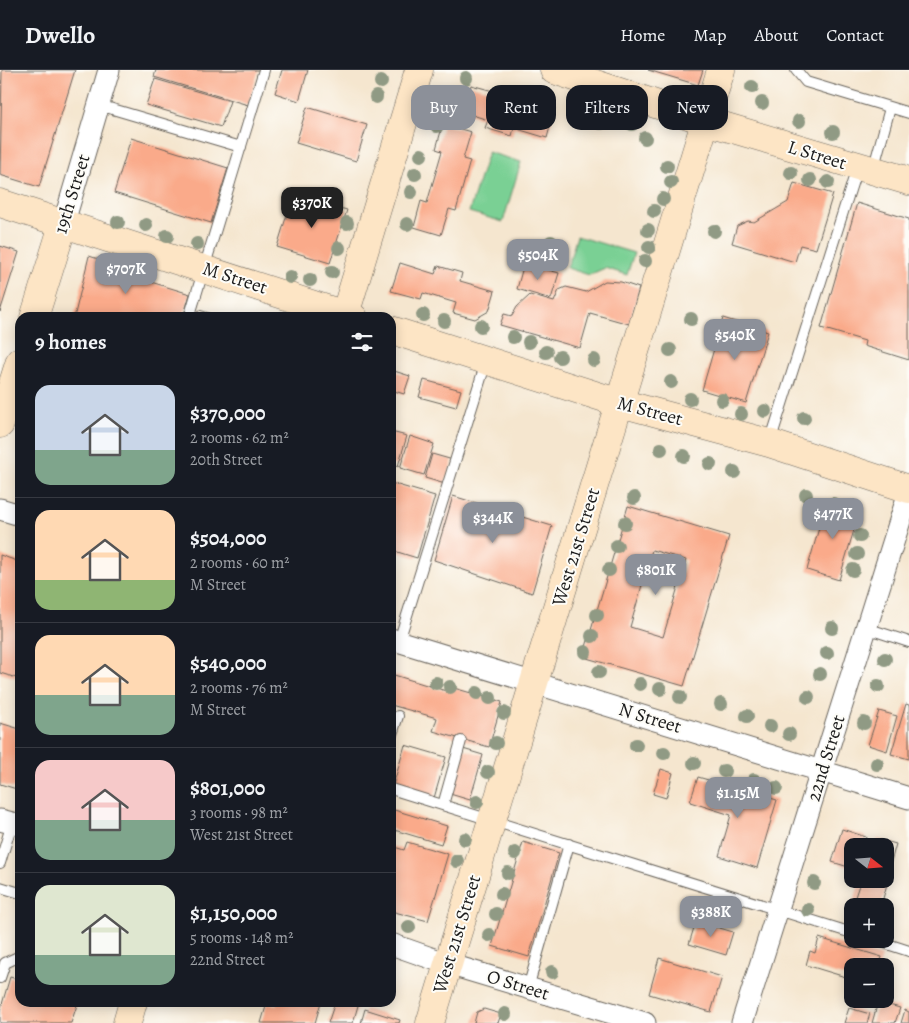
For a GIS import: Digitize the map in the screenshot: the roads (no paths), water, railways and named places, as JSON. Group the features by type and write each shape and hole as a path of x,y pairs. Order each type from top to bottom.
{"street":[{"name":"19th Street","path":"36,312 109,70"},
{"path":"349,312 419,70"},
{"name":"L Street","path":"554,70 658,105"},
{"name":"West 21st Street","path":"717,85 721,70"},
{"name":"L Street","path":"728,128 909,181"},
{"name":"West 21st Street","path":"430,1023 703,130"},
{"name":"M Street","path":"0,203 204,267 336,312"},
{"name":"M Street","path":"396,332 486,362 620,403 769,443 909,490"},
{"path":"0,424 15,377"},
{"name":"22nd Street","path":"742,1023 909,490"},
{"path":"0,509 15,514"},
{"name":"N Street","path":"396,640 909,798"},
{"name":"O Street","path":"396,946 448,964 645,1023"}],"lane":[{"path":"191,312 264,70"},
{"path":"796,70 806,82 909,113"},
{"path":"99,105 241,147"},
{"path":"769,443 865,169 890,108"},
{"path":"396,637 486,362"},
{"path":"866,628 909,642"},
{"path":"396,722 398,716"},
{"path":"443,805 462,741"},
{"path":"396,791 844,930"},
{"path":"0,863 11,823"},
{"path":"528,988 569,844"},
{"path":"0,887 15,892"},
{"path":"894,946 909,951"},
{"path":"0,978 5,963 15,958"}]}
